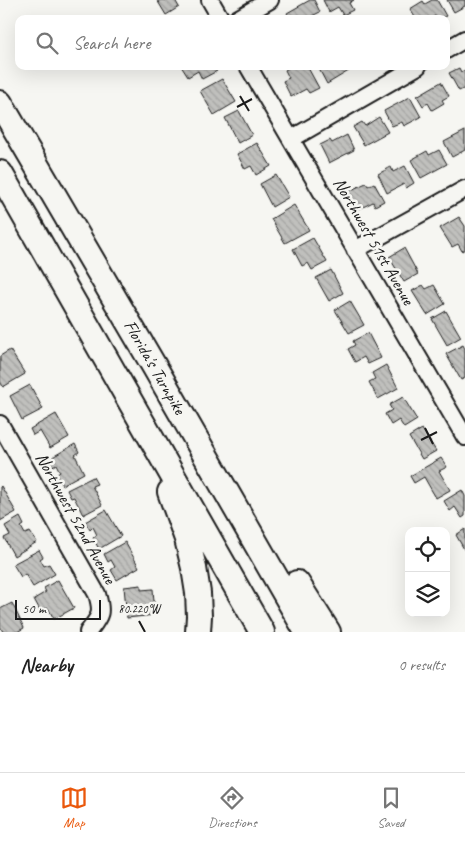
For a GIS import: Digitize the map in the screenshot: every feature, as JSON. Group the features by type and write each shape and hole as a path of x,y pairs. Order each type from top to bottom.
{"highway":[{"name":"Florida's Turnpike","path":"0,103 307,632"},
{"path":"0,173 262,632"},
{"path":"154,444 187,539 194,568 198,593 198,632"},
{"path":"222,484 297,583 328,632"}],"street":[{"path":"210,0 219,15"},
{"path":"244,15 270,0"},
{"path":"450,48 465,39"},
{"name":"Northwest 51st Avenue","path":"250,70 465,437"},
{"path":"291,139 411,70"},
{"path":"356,250 465,189"},
{"name":"Northwest 52nd Avenue","path":"0,424 97,594 101,606 99,618 88,632"}],"building":[{"path":"157,0 175,0 179,7 166,15"},
{"path":"310,0 314,0 320,12 314,15 288,15 287,13"},
{"path":"323,0 354,0 349,3 353,10 343,15 338,7 329,12"},
{"path":"432,0 437,0 445,15 414,15 410,9 423,1 425,4"},
{"path":"447,0 465,0 465,6 454,12"},
{"path":"459,68 461,72 465,70 465,88 459,91 449,73"},
{"path":"184,70 217,71 202,79 198,71 188,77"},
{"path":"285,70 309,70 319,88 309,93 306,89 291,97 283,81 289,78"},
{"path":"320,70 350,70 327,84"},
{"path":"222,79 236,102 214,115 200,91"},
{"path":"441,82 449,96 442,100 444,103 432,110 428,103 423,106 417,96"},
{"path":"410,97 421,117 404,126 402,122 392,126 384,111"},
{"path":"239,111 252,135 238,143 225,118"},
{"path":"379,117 388,132 364,145 353,127 362,122 365,126"},
{"path":"465,131 465,150 452,157 444,142"},
{"path":"347,135 354,150 329,163 320,145 330,140 332,143"},
{"path":"257,143 271,166 256,175 251,166 245,169 237,154"},
{"path":"439,150 447,164 421,178 411,160 427,151 429,155"},
{"path":"405,166 414,183 406,188 404,184 387,193 378,174 391,167 393,172"},
{"path":"276,175 289,197 272,207 260,184"},
{"path":"366,183 368,186 374,183 384,201 375,206 373,202 357,210 347,192"},
{"path":"294,205 309,230 285,243 271,219"},
{"path":"459,217 465,226 465,249 462,251 458,244 452,247 440,228"},
{"path":"313,238 327,262 312,270 308,263 302,266 293,249"},
{"path":"404,248 418,274 404,282 389,257"},
{"path":"331,270 343,293 329,301 316,278"},
{"path":"423,285 426,289 434,285 445,304 427,315 412,291"},
{"path":"350,301 364,325 349,333 335,310"},
{"path":"446,311 461,337 447,345 432,319"},
{"path":"368,333 381,358 368,364 364,357 355,362 348,349 355,345 353,341"},
{"path":"463,345 465,349 465,378 461,380 446,354"},
{"path":"10,350 25,374 3,387 0,381 0,356"},
{"path":"386,365 398,388 378,399 369,382 375,379 372,373"},
{"path":"30,385 43,409 22,420 10,396"},
{"path":"403,397 417,420 404,428 399,420 391,425 385,414 392,410 389,405"},
{"path":"56,414 69,437 50,448 40,431 33,435 30,429"},
{"path":"422,429 436,451 422,459 409,437"},
{"path":"75,444 79,452 75,455 84,473 62,485 56,475 60,472 56,464 53,466 49,459"},
{"path":"441,458 447,467 439,471 450,490 436,498 424,477 414,483 410,476"},
{"path":"93,477 97,484 92,486 102,505 83,515 74,497 71,498 67,490"},
{"path":"0,487 16,512 0,521"},
{"path":"462,490 465,496 465,516 462,518 455,507 450,511 444,501"},
{"path":"106,510 121,536 99,549 93,538 97,535 93,527 90,530 85,522"},
{"path":"20,517 24,525 21,527 25,534 30,532 37,542 14,556 4,538 10,535 5,526"},
{"path":"465,529 465,551 456,535"},
{"path":"125,542 139,567 117,580 111,570 115,567 111,560 108,562 104,554"},
{"path":"39,550 43,557 40,559 44,566 49,564 55,574 33,587 25,574 21,577 13,564"},
{"path":"58,580 74,608 54,619 48,608 41,612 34,599 46,592 44,588"},
{"path":"141,585 141,590 153,589 155,615 127,618 124,587"},
{"path":"12,603 24,628 17,632 3,632 0,626 0,609"}]}
